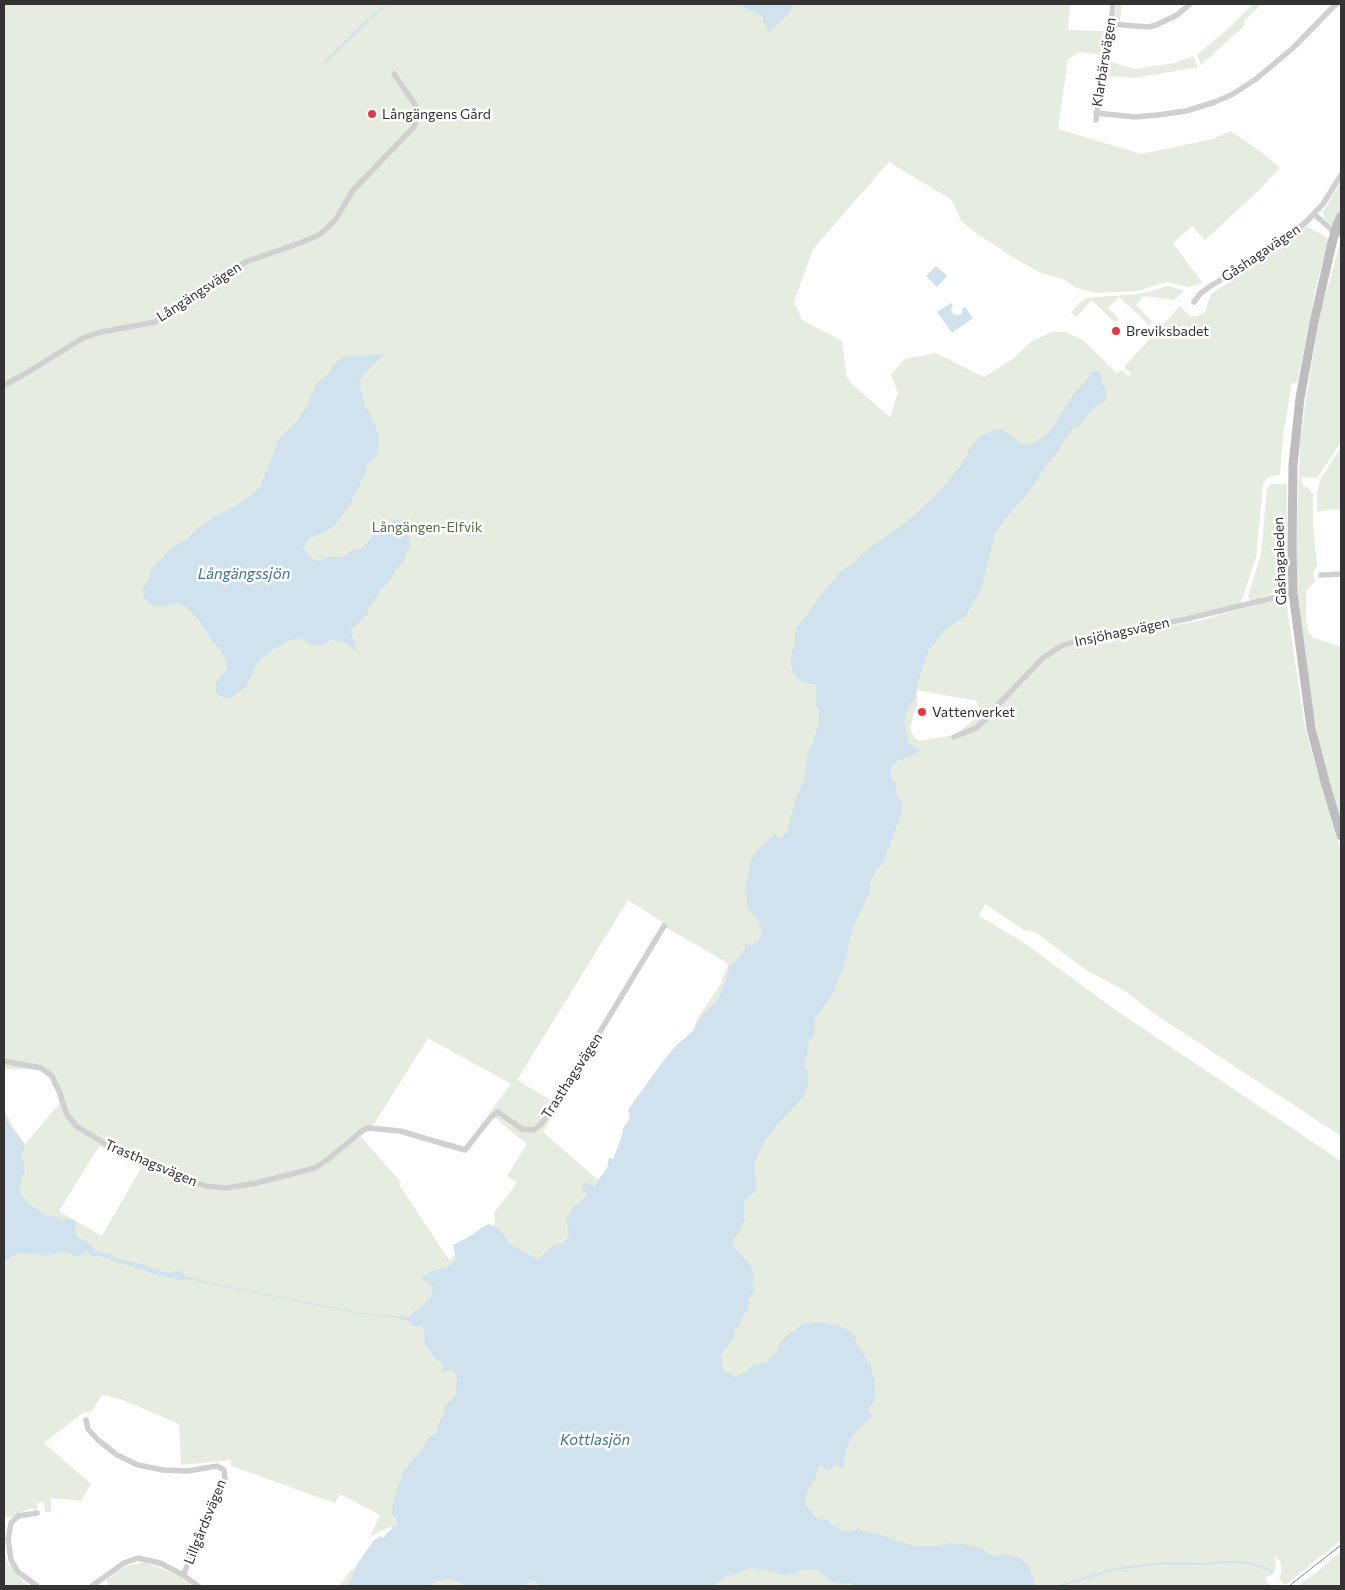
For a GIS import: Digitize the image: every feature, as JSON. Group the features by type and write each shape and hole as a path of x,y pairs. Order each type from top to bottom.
{"main road":[{"name":"Gåshagaleden","path":"1341,216 1340,231 1322,282 1306,365 1296,435 1292,507 1293,592 1311,728 1341,836"}],"street":[{"name":"Klarbärsvägen","path":"1096,120 1113,4"},
{"path":"1111,24 1156,25 1177,15 1190,4"},
{"path":"1096,113 1135,117 1158,115 1186,111 1233,94 1256,79 1293,48 1336,4"},
{"name":"Långängsvägen","path":"4,385 83,338 100,332 142,325 161,319 245,262 308,240 326,229 336,219 353,190 414,127 418,116 416,106 394,74"},
{"name":"Gåshagavägen","path":"1194,302 1209,287 1277,245 1314,214 1341,175"},
{"path":"1314,214 1333,231 1340,231"},
{"path":"1321,575 1341,574"},
{"name":"Insjöhagsvägen","path":"954,737 976,728 1043,658 1060,646 1186,620 1293,592"},
{"name":"Trasthagsvägen","path":"4,1061 41,1068 52,1076 66,1113 76,1126 107,1145 166,1173 206,1186 227,1188 256,1183 315,1168 368,1128 400,1131 465,1150 491,1117 498,1112 522,1129 534,1130 542,1123 574,1075 664,926"},
{"name":"Lillgårdsvägen","path":"86,1420 88,1429 98,1440 117,1455 138,1465 162,1470 188,1471 217,1466 224,1470 225,1478 183,1575"},
{"path":"37,1513 18,1516 11,1523 8,1539 11,1560 18,1572 37,1586"},
{"path":"92,1586 124,1563 138,1558 160,1563 183,1575 198,1586"}],"green space":[{"name":"Långängen-Elfvik","path":"4,4 1070,4 1068,30 1105,31 1101,55 1080,52 1068,59 1058,129 1141,154 1213,139 1230,131 1260,151 1280,168 1205,240 1192,226 1173,243 1203,283 1188,287 1167,282 1136,291 1096,293 1077,288 1063,279 1041,273 1016,259 961,221 952,200 889,162 813,249 794,302 802,320 842,341 847,378 890,417 898,393 891,374 905,359 936,353 984,377 1013,359 1032,341 1052,332 1065,332 1083,340 1117,373 1121,370 1129,376 1131,374 1124,367 1180,306 1190,316 1197,316 1205,312 1211,294 1268,257 1306,226 1330,239 1317,282 1297,383 1292,383 1283,435 1280,475 1268,477 1263,484 1256,558 1240,605 1077,638 1073,639 1070,646 1203,620 1279,598 1284,598 1286,601 1305,728 1341,850 1341,1136 1155,1014 1125,991 1086,970 1035,932 1024,930 985,904 979,916 1023,942 1114,1009 1341,1161 1341,1540 1285,1585 1279,1579 1282,1570 1280,1561 1275,1556 1276,1567 1273,1575 1267,1576 1266,1582 1272,1586 339,1586 351,1570 354,1569 375,1539 379,1539 378,1537 381,1537 382,1534 382,1538 384,1538 392,1529 391,1526 370,1537 380,1515 340,1494 335,1503 231,1466 231,1460 181,1465 179,1424 123,1400 102,1395 91,1412 84,1412 44,1443 91,1484 81,1501 51,1498 51,1512 45,1512 43,1501 38,1503 37,1509 29,1509 11,1517 4,1517 4,1110 25,1144 59,1104 59,1098 51,1079 40,1069 4,1069","holes":["917,690 977,701 978,714 969,724 954,735 919,741 914,737 910,728 917,705","628,900 664,923 667,928 727,963 728,967 722,982 697,1019 693,1031 664,1060 628,1111 630,1115 628,1122 624,1126 619,1147 613,1159 609,1158 608,1166 598,1180 543,1132 559,1105 517,1080","428,1038 511,1084 489,1113 527,1144 507,1176 517,1183 494,1213 495,1224 449,1260 400,1186 401,1182 361,1137 374,1124","99,1146 141,1168 102,1236 59,1211"]},
{"path":"1117,4 1122,4 1120,22 1115,16"},
{"path":"1253,4 1262,4 1243,22 1245,25 1201,65 1197,55"},
{"path":"1193,56 1198,67 1135,78 1106,76 1108,61 1135,69 1175,63"},
{"path":"1341,182 1341,208 1334,226 1324,218 1323,212"},
{"path":"1340,244 1341,442 1317,478 1302,477 1302,485 1313,494 1313,525 1317,566 1313,573 1315,581 1306,591 1308,632 1312,637 1341,647 1341,821 1323,760 1312,706 1298,605 1296,551 1300,443 1310,372 1321,310"},
{"path":"1169,286 1184,291 1174,300 1144,296 1136,305 1153,322 1150,326 1119,297 1108,308 1119,319 1115,323 1092,300 1076,317 1071,313 1086,298 1139,294"},
{"path":"1341,447 1341,510 1332,509 1317,512 1317,492 1320,480"},
{"path":"1272,484 1287,484 1286,583 1283,589 1251,601 1248,597 1261,554 1267,488"},
{"path":"4,1549 7,1562 23,1582 30,1586 4,1586"},
{"path":"1341,1551 1341,1586 1297,1586 1316,1573"},
{"path":"145,1562 179,1576 192,1586 106,1586 109,1584 106,1580 126,1566"}],"water":[{"path":"741,4 794,4 787,16 770,32 766,24 763,23 763,16 744,8"},
{"path":"936,266 947,276 937,287 926,276"},
{"path":"951,303 953,314 962,314 962,309 965,307 973,318 952,333 937,312"},
{"name":"Långängssjön","path":"385,354 365,372 359,382 365,406 380,439 376,456 367,465 366,472 351,502 340,519 333,527 308,539 303,548 311,558 318,561 328,557 343,557 351,550 361,549 385,524 397,519 407,523 410,545 404,560 390,581 380,591 368,609 367,615 352,628 351,632 357,649 353,650 347,643 331,640 316,647 300,638 287,641 261,659 256,665 246,687 229,699 221,697 216,692 215,685 227,668 226,661 199,620 186,606 176,603 159,607 148,603 144,598 142,590 152,568 171,548 186,540 212,518 237,505 260,488 279,438 296,422 308,404 316,384 329,373 333,366 343,357"},
{"name":"Kottlasjön","path":"1100,372 1107,393 1105,401 1096,405 1079,426 1072,428 1029,492 1005,519 995,534 981,588 970,609 965,616 944,630 928,651 917,684 916,695 907,711 904,723 909,744 918,749 918,753 896,762 891,768 891,778 895,781 897,795 903,804 900,818 883,862 875,872 870,883 870,891 853,927 847,957 833,994 815,1018 814,1036 808,1041 809,1047 804,1064 808,1072 808,1086 803,1097 765,1140 754,1165 757,1189 745,1200 743,1206 745,1220 738,1234 732,1240 734,1247 749,1263 754,1273 754,1290 749,1300 747,1311 740,1321 740,1325 735,1330 733,1339 721,1354 724,1370 735,1377 751,1367 767,1361 776,1353 780,1343 789,1334 804,1324 819,1322 832,1324 856,1336 855,1342 871,1364 871,1371 875,1379 876,1394 874,1402 868,1408 872,1416 854,1434 847,1446 843,1466 840,1468 835,1465 830,1471 822,1465 817,1467 818,1472 806,1494 805,1505 818,1519 828,1520 832,1525 850,1532 859,1528 864,1532 875,1533 913,1546 938,1546 948,1543 964,1544 982,1549 988,1554 995,1556 1006,1554 1015,1556 1024,1561 1029,1567 1034,1580 1034,1586 857,1586 849,1583 832,1582 818,1570 801,1570 794,1574 782,1575 769,1570 748,1568 739,1573 724,1577 713,1586 541,1586 534,1580 524,1586 467,1586 450,1578 437,1581 429,1586 348,1586 358,1563 375,1539 379,1539 378,1537 381,1537 382,1534 382,1538 385,1537 392,1529 392,1525 396,1528 397,1519 392,1515 393,1502 403,1472 422,1449 428,1438 436,1433 439,1421 443,1417 444,1408 455,1396 457,1390 455,1384 458,1379 454,1371 451,1369 442,1372 443,1366 440,1361 435,1359 425,1343 423,1327 413,1326 401,1318 361,1314 187,1279 181,1280 160,1276 100,1256 94,1257 87,1252 79,1257 63,1251 47,1256 35,1253 16,1254 4,1262 4,1114 10,1126 24,1144 21,1153 25,1169 20,1185 21,1194 27,1202 45,1215 55,1216 63,1220 73,1220 76,1223 75,1231 78,1238 87,1242 98,1252 109,1254 117,1259 143,1264 157,1270 171,1273 179,1270 185,1276 203,1281 361,1313 405,1317 430,1300 433,1287 428,1282 422,1280 422,1277 432,1271 450,1266 456,1259 453,1245 486,1225 489,1224 499,1229 511,1245 539,1259 551,1245 555,1246 565,1242 569,1233 566,1221 572,1208 588,1195 581,1187 586,1182 594,1187 605,1172 609,1158 613,1159 624,1126 628,1122 630,1115 628,1110 664,1060 693,1031 704,1012 717,1002 730,965 739,959 745,944 752,945 757,942 762,934 757,918 747,905 747,897 744,890 750,862 758,850 775,834 778,838 782,838 787,832 795,800 805,779 807,755 819,723 819,711 816,706 816,687 813,684 805,683 796,678 791,665 791,655 795,645 797,628 841,571 855,562 868,549 903,525 936,495 959,468 972,445 981,436 1001,429 1020,443 1029,444 1036,441 1048,434 1072,396 1091,373"}],"waterway":[{"path":"371,18 387,4"},
{"path":"324,63 368,20"},
{"path":"1059,1586 1115,1569 1163,1563 1249,1563 1272,1571"}],"tram line":[{"path":"1289,1586 1341,1545"}],"place":[{"name":"Långängens Gård","path":"372,114"},
{"name":"Breviksbadet","path":"1116,331"},
{"name":"Vattenverket","path":"922,712"}]}
